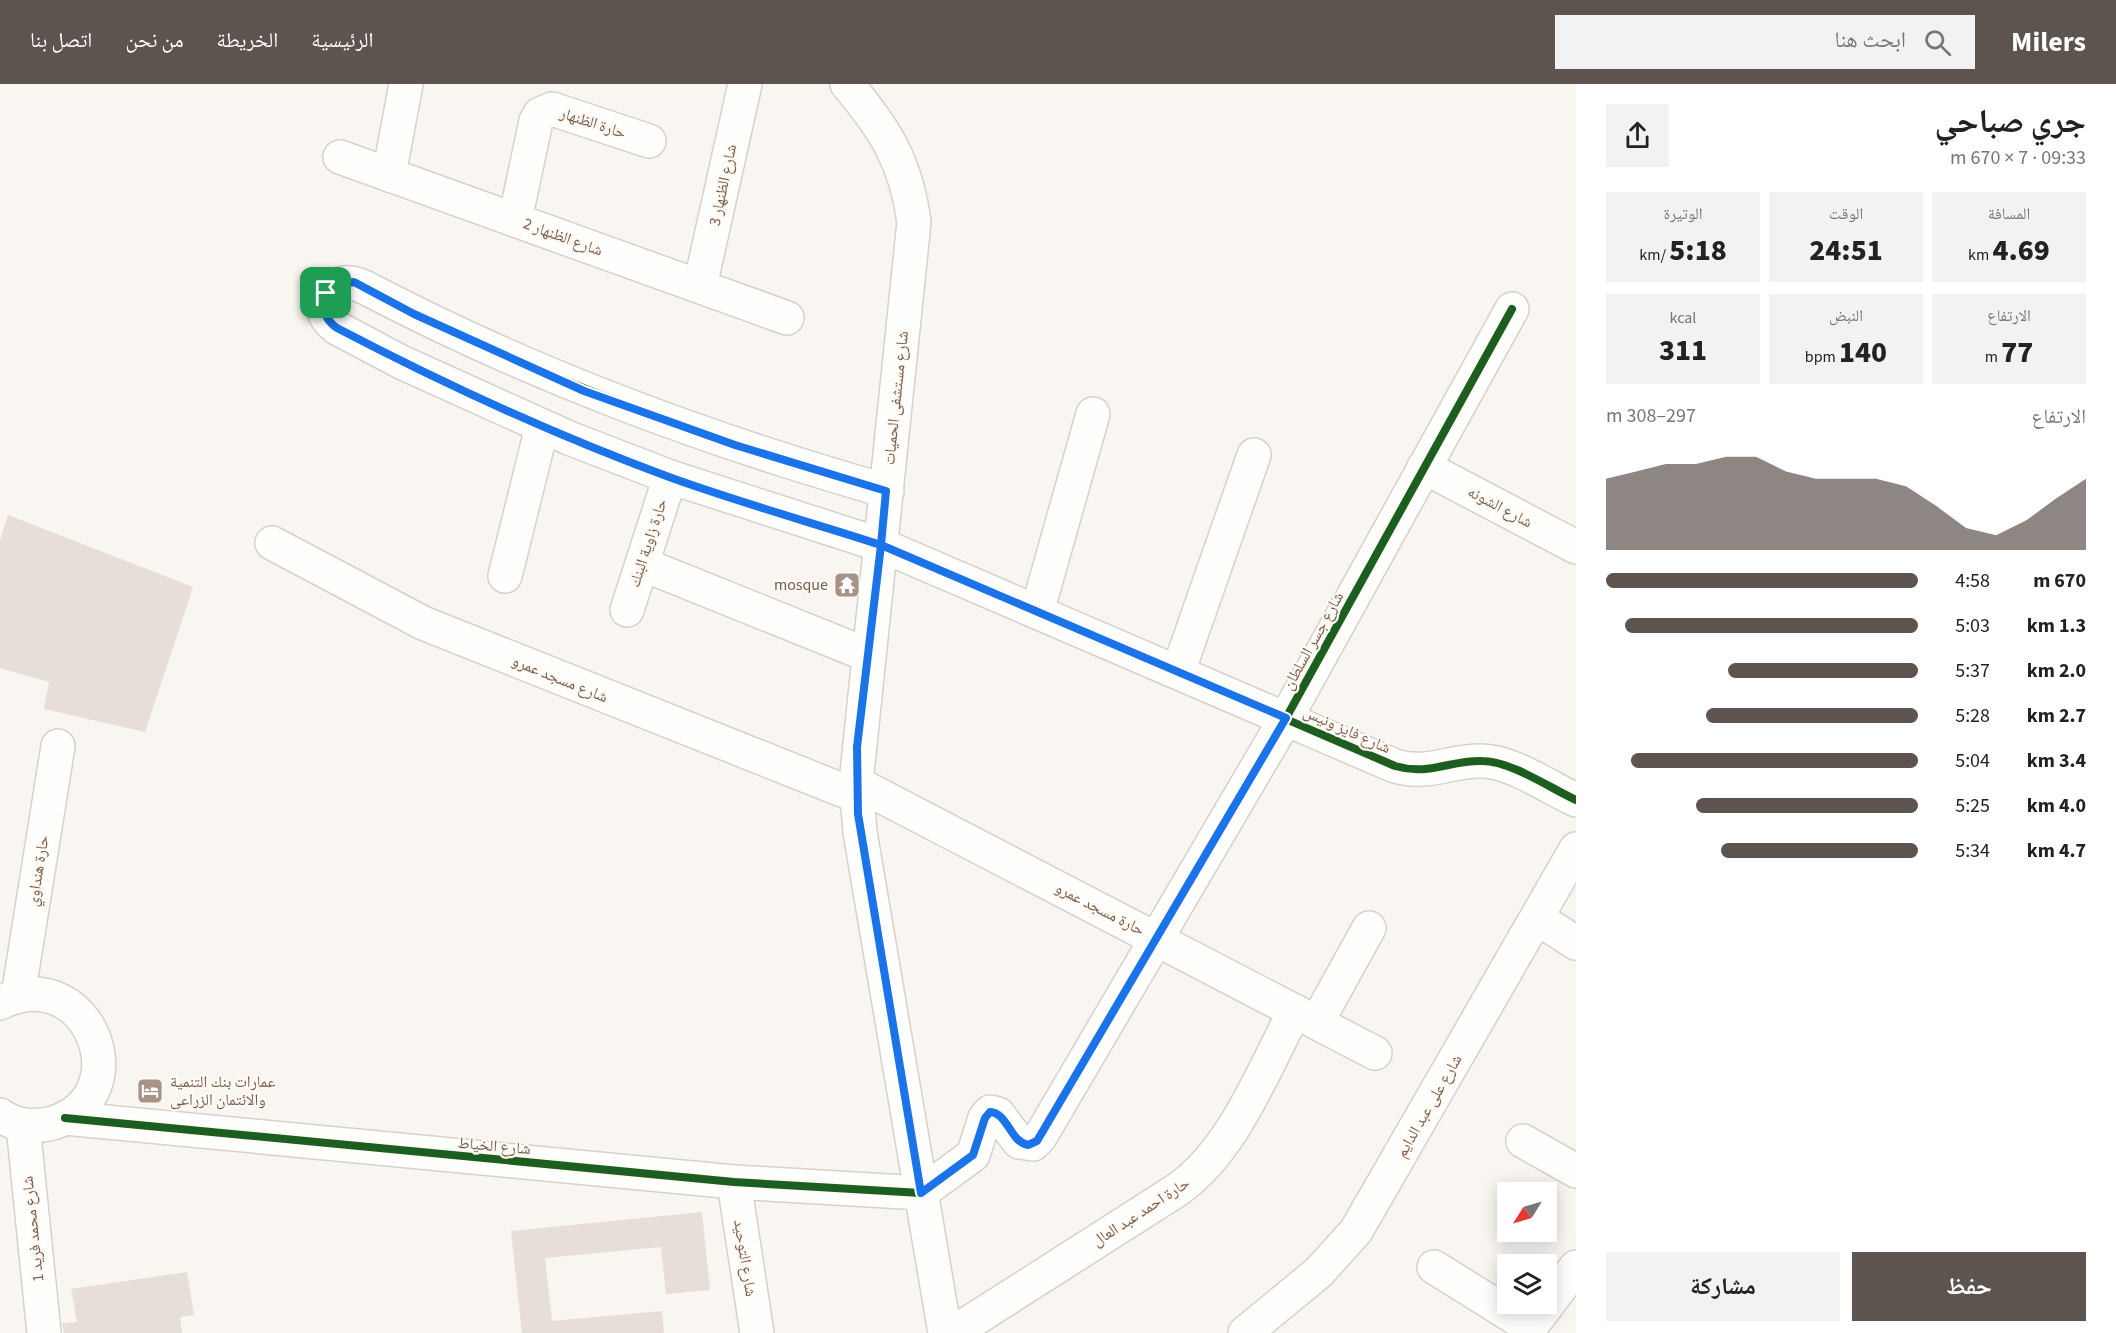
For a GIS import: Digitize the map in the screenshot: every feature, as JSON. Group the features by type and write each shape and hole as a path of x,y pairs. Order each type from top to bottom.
{"street":[{"path":"390,174 406,84"},
{"name":"شارع الظنهار 3","path":"700,286 745,84"},
{"name":"شارع مستشفى الحميات","path":"846,84 891,142 903,167 914,222 856,789 860,832 945,1333"},
{"name":"حارة الظنهار","path":"515,220 536,121 546,110 552,109 648,141"},
{"name":"شارع الظنهار 2","path":"340,157 787,318"},
{"name":"شارع فايز ونيس","path":"886,491 707,436 584,391 414,314 354,282 334,286 326,293 323,303 328,322 401,362 556,432 670,477 881,545 1401,768 1421,771 1468,762 1495,762 1576,800"},
{"name":"شارع جسر السلطان","path":"921,1193 973,1155 985,1118 990,1112 998,1114 1019,1142 1028,1145 1037,1141 1286,718 1512,309"},
{"path":"401,362 414,314"},
{"path":"505,576 556,432 584,391"},
{"path":"1037,612 1093,414"},
{"path":"1178,672 1254,455"},
{"name":"شارع الشونه","path":"1424,467 1576,547"},
{"name":"حارة زاوية البنك","path":"627,610 670,477"},
{"name":"شارع مسجد عمرو","path":"272,543 433,628 856,789"},
{"path":"642,564 868,655"},
{"name":"حارة هنداوي","path":"9,1000 58,746"},
{"name":"حارة مسجد عمرو","path":"856,789 1157,939 1375,1053"},
{"name":"شارع على عبد الدايم","path":"1245,1333 1319,1272 1356,1231 1576,849"},
{"path":"1537,918 1576,943"},
{"name":"حارة احمد عبد العال","path":"953,1333 1177,1191 1206,1167 1306,1017 1369,928"},
{"path":"9,1000 37,994 55,998 72,1007 86,1020 95,1036 99,1065 92,1092 80,1107 65,1118 51,1123 11,1120"},
{"name":"شارع الخياط","path":"65,1118 734,1182 921,1193"},
{"name":"شارع محمد فريد 1","path":"11,1120 44,1333"},
{"path":"1522,1141 1576,1172"},
{"name":"شارع التوحيد","path":"734,1182 757,1333"},
{"path":"1434,1267 1528,1330 1576,1267"}],"building":[{"path":"8,515 193,587 145,732 44,709 49,682 0,668 0,540"},
{"path":"702,1212 710,1290 666,1294 661,1247 545,1258 552,1321 662,1311 664,1333 522,1333 511,1231"},
{"path":"187,1272 194,1315 180,1317 182,1333 64,1333 62,1323 77,1322 71,1289"}],"cycle path":[{"path":"887,491 752,450 621,403 493,350 353,283 342,283 333,287 326,293 323,301 323,310 337,328 401,362 569,438 670,477 881,545 1395,766 1407,769 1429,769 1470,761 1493,762 1518,770 1576,800"},
{"path":"65,1118 734,1182 921,1193 973,1155 985,1118 990,1112 998,1114 1019,1142 1033,1144 1040,1137 1286,718 1512,309"}],"place":[{"name":"mosque","path":"847,585"},
{"name":"عمارات بنك التنمية والائتمان الزراعى","path":"150,1091"}],"route":[{"path":"326,293 323,303 324,313 328,322 337,328 401,362 542,427 670,477 881,545 857,747 856,783 860,832 921,1193 973,1155 985,1118 990,1112 998,1114 1019,1142 1028,1145 1037,1141 1286,718 881,545 886,491 785,462 684,429 584,391 414,314 354,282 343,282 326,293"}]}
